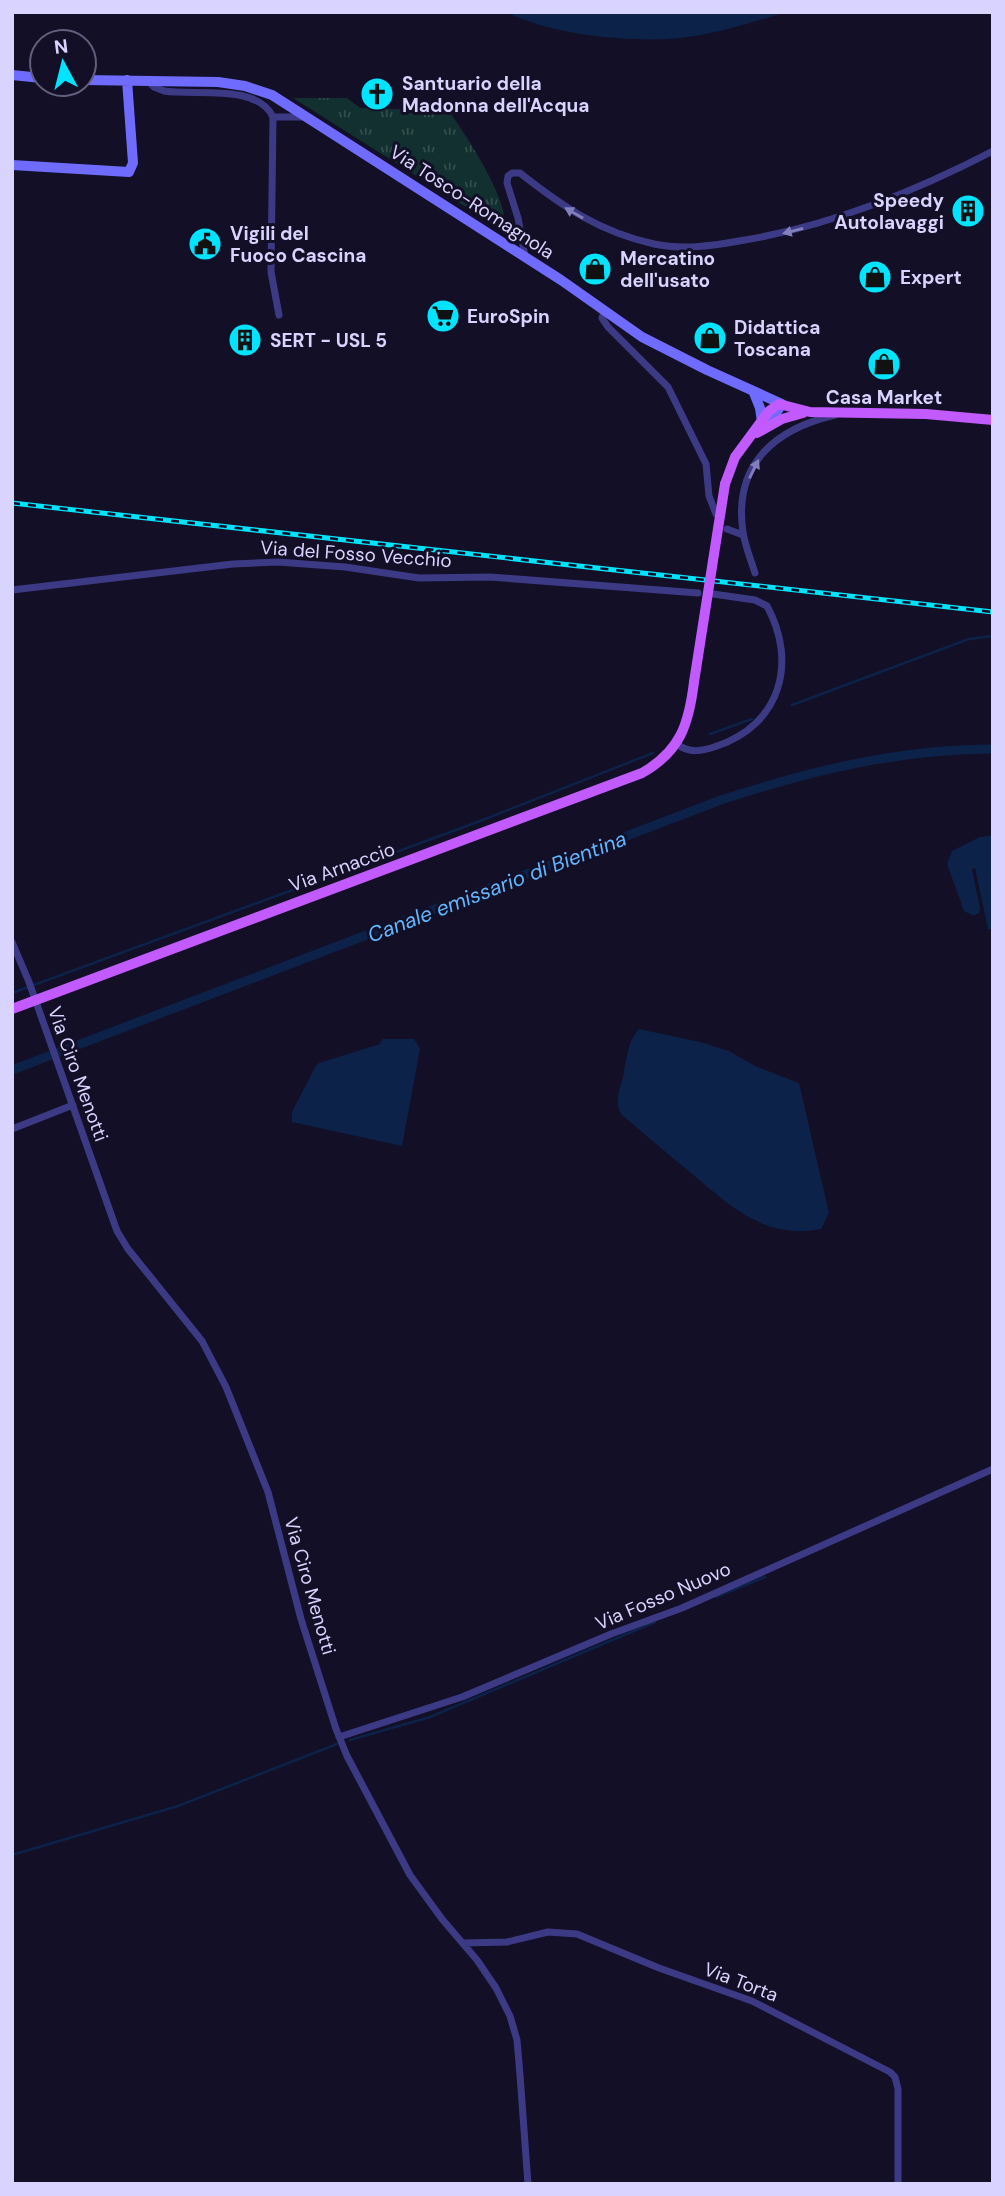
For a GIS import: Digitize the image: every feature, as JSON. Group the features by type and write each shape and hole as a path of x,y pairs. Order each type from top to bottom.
{"main road":[{"name":"Via Tosco-Romagnola","path":"98,80 218,82 244,86 272,95 541,266 654,344 782,404 810,412 926,414 993,420"},
{"path":"12,164 129,172 133,163 127,80"},
{"path":"754,393 764,424"},
{"name":"Via Arnaccio","path":"12,1009 32,991 652,768 677,744 689,713 725,484 732,462 764,424 773,407 782,404"},
{"name":"Via Arnaccio","path":"764,424 810,412"}],"street":[{"path":"148,81 154,87 171,92 247,97 260,103 273,117 271,272 279,314"},
{"path":"273,117 309,118"},
{"path":"525,256 518,218 507,183 510,174 520,173 574,214 616,234 657,245 701,247 771,236 848,214 933,181 993,151"},
{"path":"605,310 602,318 608,327 663,379 672,393 706,464 709,496 716,514"},
{"path":"755,573 743,535 742,517 746,488 755,464 765,450 794,429 843,414"},
{"path":"727,529 743,535"},
{"name":"Via del Fosso Vecchio","path":"12,590 233,564 278,562 419,578 490,577 698,593"},
{"path":"677,744 686,750 695,751 710,749 734,740 750,730 770,705 779,683 782,664 780,645 770,612 761,602 713,594"},
{"name":"Via Ciro Menotti","path":"12,942 121,1239 202,1341 241,1424 268,1492 301,1619 339,1737 403,1863 442,1920 463,1943 496,1988 510,2016 515,2031 520,2075 528,2184"},
{"path":"12,1129 73,1105"},
{"name":"Via Fosso Nuovo","path":"339,1737 462,1697 611,1634 682,1608 993,1469"},
{"name":"Via Torta","path":"463,1943 507,1942 548,1932 577,1934 659,1968 752,2001 890,2072 895,2077 898,2089 898,2184"}],"green space":[{"path":"293,98 347,98 360,108 431,110 451,114 495,188 505,219 504,231"}],"water":[{"path":"506,12 787,12 694,36 639,39 568,32"},
{"path":"993,835 993,929 988,929 975,868 972,869 980,908 979,913 974,916 964,911 947,864 952,851 980,837"},
{"path":"639,1029 729,1051 755,1066 799,1083 829,1213 821,1229 783,1230 750,1218 721,1198 621,1114 619,1092 628,1049"},
{"path":"382,1039 414,1039 420,1049 402,1146 292,1122 292,1112 319,1063 380,1044"}],"waterway":[{"path":"792,705 969,639 993,636"},
{"path":"710,734 752,719"},
{"name":"Canale emissario di Bientina","path":"12,1070 721,800 821,771 889,757 993,749"},
{"path":"12,993 475,823 653,753"},
{"path":"716,1597 765,1577"},
{"path":"350,1740 430,1717 655,1622"},
{"path":"12,1855 178,1806 337,1744"}],"railway":[{"path":"12,503 993,612"}],"place":[{"name":"Santuario della Madonna dell'Acqua","path":"377,94"},
{"name":"Speedy Autolavaggi","path":"968,211"},
{"name":"Vigili del Fuoco Cascina","path":"205,244"},
{"name":"Mercatino dell'usato","path":"595,269"},
{"name":"Expert","path":"875,277"},
{"name":"EuroSpin","path":"443,316"},
{"name":"Didattica Toscana","path":"710,338"},
{"name":"SERT - USL 5","path":"245,340"},
{"name":"Casa Market","path":"884,364"}]}
